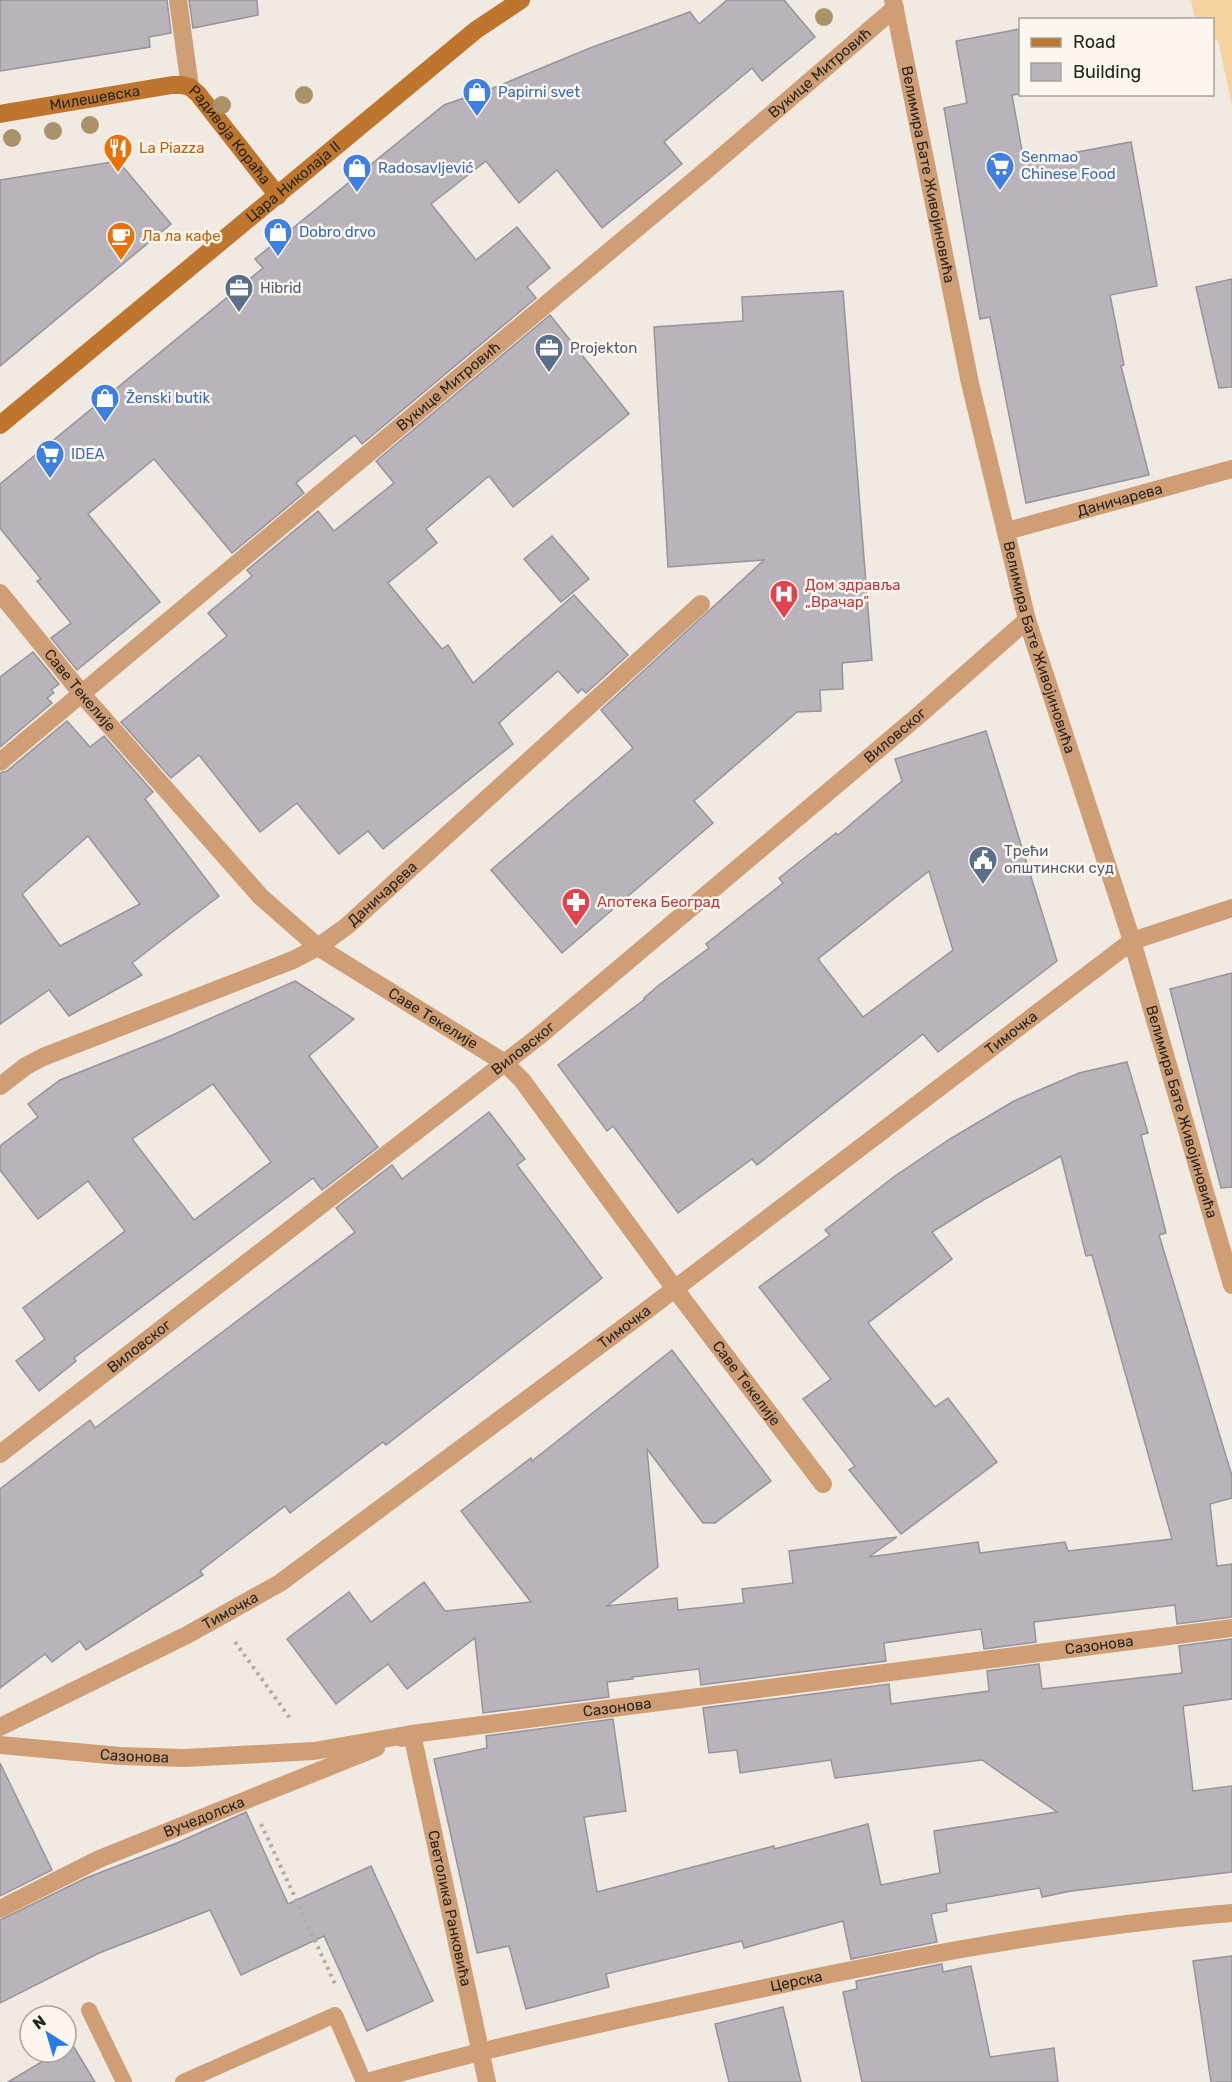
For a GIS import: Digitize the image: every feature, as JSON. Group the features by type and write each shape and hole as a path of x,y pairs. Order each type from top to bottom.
{"main road":[{"name":"Цара Николаја II","path":"0,425 476,30 521,0"},
{"name":"Милешевска","path":"0,114 172,85 182,84 190,87"},
{"name":"Радивоја Кораћа","path":"190,87 198,94 278,196"}],"street":[{"name":"Радивоја Кораћа","path":"178,0 190,87"},
{"name":"Велимира Бате Живојиновића","path":"894,4 970,382 1027,620 1224,1227 1232,1285"},
{"name":"Вукице Митровић","path":"0,762 671,200 894,4"},
{"name":"Даничарева","path":"1006,531 1232,469"},
{"name":"Саве Текелије","path":"0,593 81,692 261,897 318,947 505,1063 522,1080 675,1289 823,1484"},
{"name":"Даничарева","path":"0,1086 26,1066 43,1057 276,968 318,947 346,926 701,604"},
{"name":"Виловског","path":"0,1454 505,1063 891,739 1027,620"},
{"name":"Тимочка","path":"0,1727 187,1635 280,1583 675,1289 1132,941 1232,908"},
{"name":"Сазонова","path":"0,1744 120,1756 184,1758 314,1751 411,1734 1232,1628"},
{"name":"Вучедолска","path":"0,1909 99,1859 411,1734"},
{"name":"Светолика Ранковића","path":"411,1734 487,2082"},
{"name":"Церска","path":"365,2082 479,2051 885,1962 1040,1935 1232,1913"}],"lane":[{"path":"89,2010 124,2082"},
{"path":"183,2082 335,2015 365,2082"}],"path":[{"path":"234,1641 314,1751"},
{"path":"250,1799 338,1988 335,2015"}],"shaded area":[{"path":"1191,0 1232,0 1232,106 1218,40 1214,41 1214,18 1195,18"}],"building":[{"path":"0,0 167,0 171,33 149,37 150,47 0,71"},
{"path":"189,0 257,0 258,15 193,28"},
{"path":"727,0 784,0 815,37 762,81 752,68 664,142 682,164 602,228 557,170 519,203 486,161 431,204 476,260 517,227 550,268 527,287 536,298 362,444 355,435 296,483 304,493 232,553 154,459 88,514 160,602 77,670 51,638 71,623 37,581 41,579 0,528 0,484 263,268 255,259 444,105 690,12 699,24"},
{"path":"1019,29 1019,94 1012,95 1024,162 1131,142 1157,286 1110,295 1124,365 1121,366 1149,475 1026,503 990,317 980,319 944,108 967,103 956,41"},
{"path":"118,161 171,224 0,366 0,180"},
{"path":"1232,279 1232,387 1219,388 1196,287"},
{"name":"Дом здравља „Врачар”","path":"843,291 872,660 842,663 843,689 820,690 821,711 797,712 694,801 713,823 562,953 491,870 633,748 601,710 764,560 668,567 654,327 743,321 742,297"},
{"path":"550,315 629,414 513,507 489,476 426,529 437,543 388,583 442,649 448,645 473,683 574,595 628,655 586,693 582,689 578,693 558,671 499,723 513,744 383,849 368,831 339,854 297,803 260,832 199,755 171,778 121,722 227,636 208,613 252,576 247,570 318,511 334,531 394,483 376,461"},
{"path":"552,536 589,579 561,602 524,559"},
{"path":"33,652 59,684 51,690 54,693 47,698 52,703 0,747 0,677"},
{"path":"67,721 90,747 104,736 153,792 145,799 219,896 132,963 142,975 69,1016 49,990 0,1024 0,773 7,771","holes":["88,836 140,904 60,946 22,894"]},
{"path":"986,731 1057,961 938,1052 923,1034 757,1165 752,1159 678,1213 613,1126 607,1131 558,1065 709,948 706,944 783,883 779,878 836,833 838,835 902,781 895,759","holes":["929,871 953,950 863,1017 818,959"]},
{"path":"1232,973 1232,1187 1221,1188 1170,989"},
{"path":"295,981 354,1019 309,1056 378,1147 322,1190 313,1178 74,1358 76,1361 39,1391 16,1361 45,1339 23,1308 125,1231 88,1181 38,1219 0,1170 0,1146 38,1117 28,1104 60,1080 168,1037","holes":["213,1084 271,1162 194,1220 132,1139"]},
{"path":"1127,1062 1148,1133 1141,1135 1166,1233 1159,1235 1232,1476 1232,1498 1210,1504 1217,1566 1232,1564 1232,1617 1177,1624 1175,1605 1034,1622 1036,1642 984,1649 981,1629 884,1643 886,1661 701,1685 699,1669 632,1677 633,1679 607,1682 609,1697 483,1713 475,1638 407,1689 388,1664 336,1704 287,1639 349,1592 371,1622 424,1582 445,1611 531,1602 461,1511 531,1458 532,1461 672,1350 771,1481 715,1523 703,1523 647,1449 658,1567 607,1606 677,1598 678,1610 744,1603 742,1589 793,1583 789,1551 897,1537 869,1557 978,1542 980,1553 1065,1542 1068,1551 1172,1539 1092,1255 1086,1256 1061,1156 932,1232 952,1259 868,1323 935,1407 948,1398 997,1462 901,1534 849,1470 855,1466 803,1399 831,1379 759,1287 830,1235 825,1230 895,1176 950,1139 1014,1101 1079,1073"},
{"path":"489,1112 525,1159 517,1165 602,1278 386,1445 383,1442 290,1513 285,1506 200,1571 203,1575 86,1650 80,1641 52,1662 45,1654 0,1688 0,1489 90,1420 95,1428 355,1232 336,1208 392,1165 402,1179"},
{"path":"1232,1639 1232,1699 1183,1706 1193,1791 1232,1786 1232,1872 1071,1891 1042,1897 1040,1888 946,1904 947,1911 931,1914 937,1942 851,1959 843,1921 744,1948 742,1941 606,1974 609,1987 526,2009 509,1946 477,1953 434,1759 487,1748 486,1736 613,1719 626,1811 584,1817 597,1892 868,1824 881,1885 940,1873 934,1831 1057,1812 982,1760 835,1778 831,1760 740,1773 737,1750 709,1753 703,1708 889,1684 891,1704 989,1691 987,1671 1039,1664 1042,1689 1182,1673 1179,1646"},
{"path":"0,1763 52,1870 0,1896"},
{"path":"246,1812 288,1904 371,1866 433,2001 367,2031 324,1936 241,1975 210,1910 99,1953 0,2003 0,1920 86,1878 177,1843"},
{"path":"1232,1956 1232,2082 1211,2082 1193,1961"},
{"path":"942,1964 943,1972 971,1966 990,2057 1054,2048 1058,2082 862,2082 843,1992 857,1989 856,1981"},
{"path":"783,2007 801,2082 729,2082 715,2024"},
{"path":"78,2054 95,2082 8,2082 38,2064 78,2064"}],"place":[{"name":"Papirni svet","path":"477,118"},
{"name":"La Piazza","path":"118,174"},
{"name":"Senmao Chinese Food","path":"1000,192"},
{"name":"Radosavljević","path":"357,194"},
{"name":"Dobro drvo","path":"278,258"},
{"name":"Ла ла кафе","path":"121,262"},
{"name":"Hibrid","path":"239,314"},
{"name":"Projekton","path":"549,374"},
{"name":"Ženski butik","path":"105,424"},
{"name":"IDEA","path":"50,480"},
{"name":"Дом здравља „Врачар”","path":"784,620"},
{"name":"Трећи општински суд","path":"983,886"},
{"name":"Апотека Београд","path":"576,928"}]}
